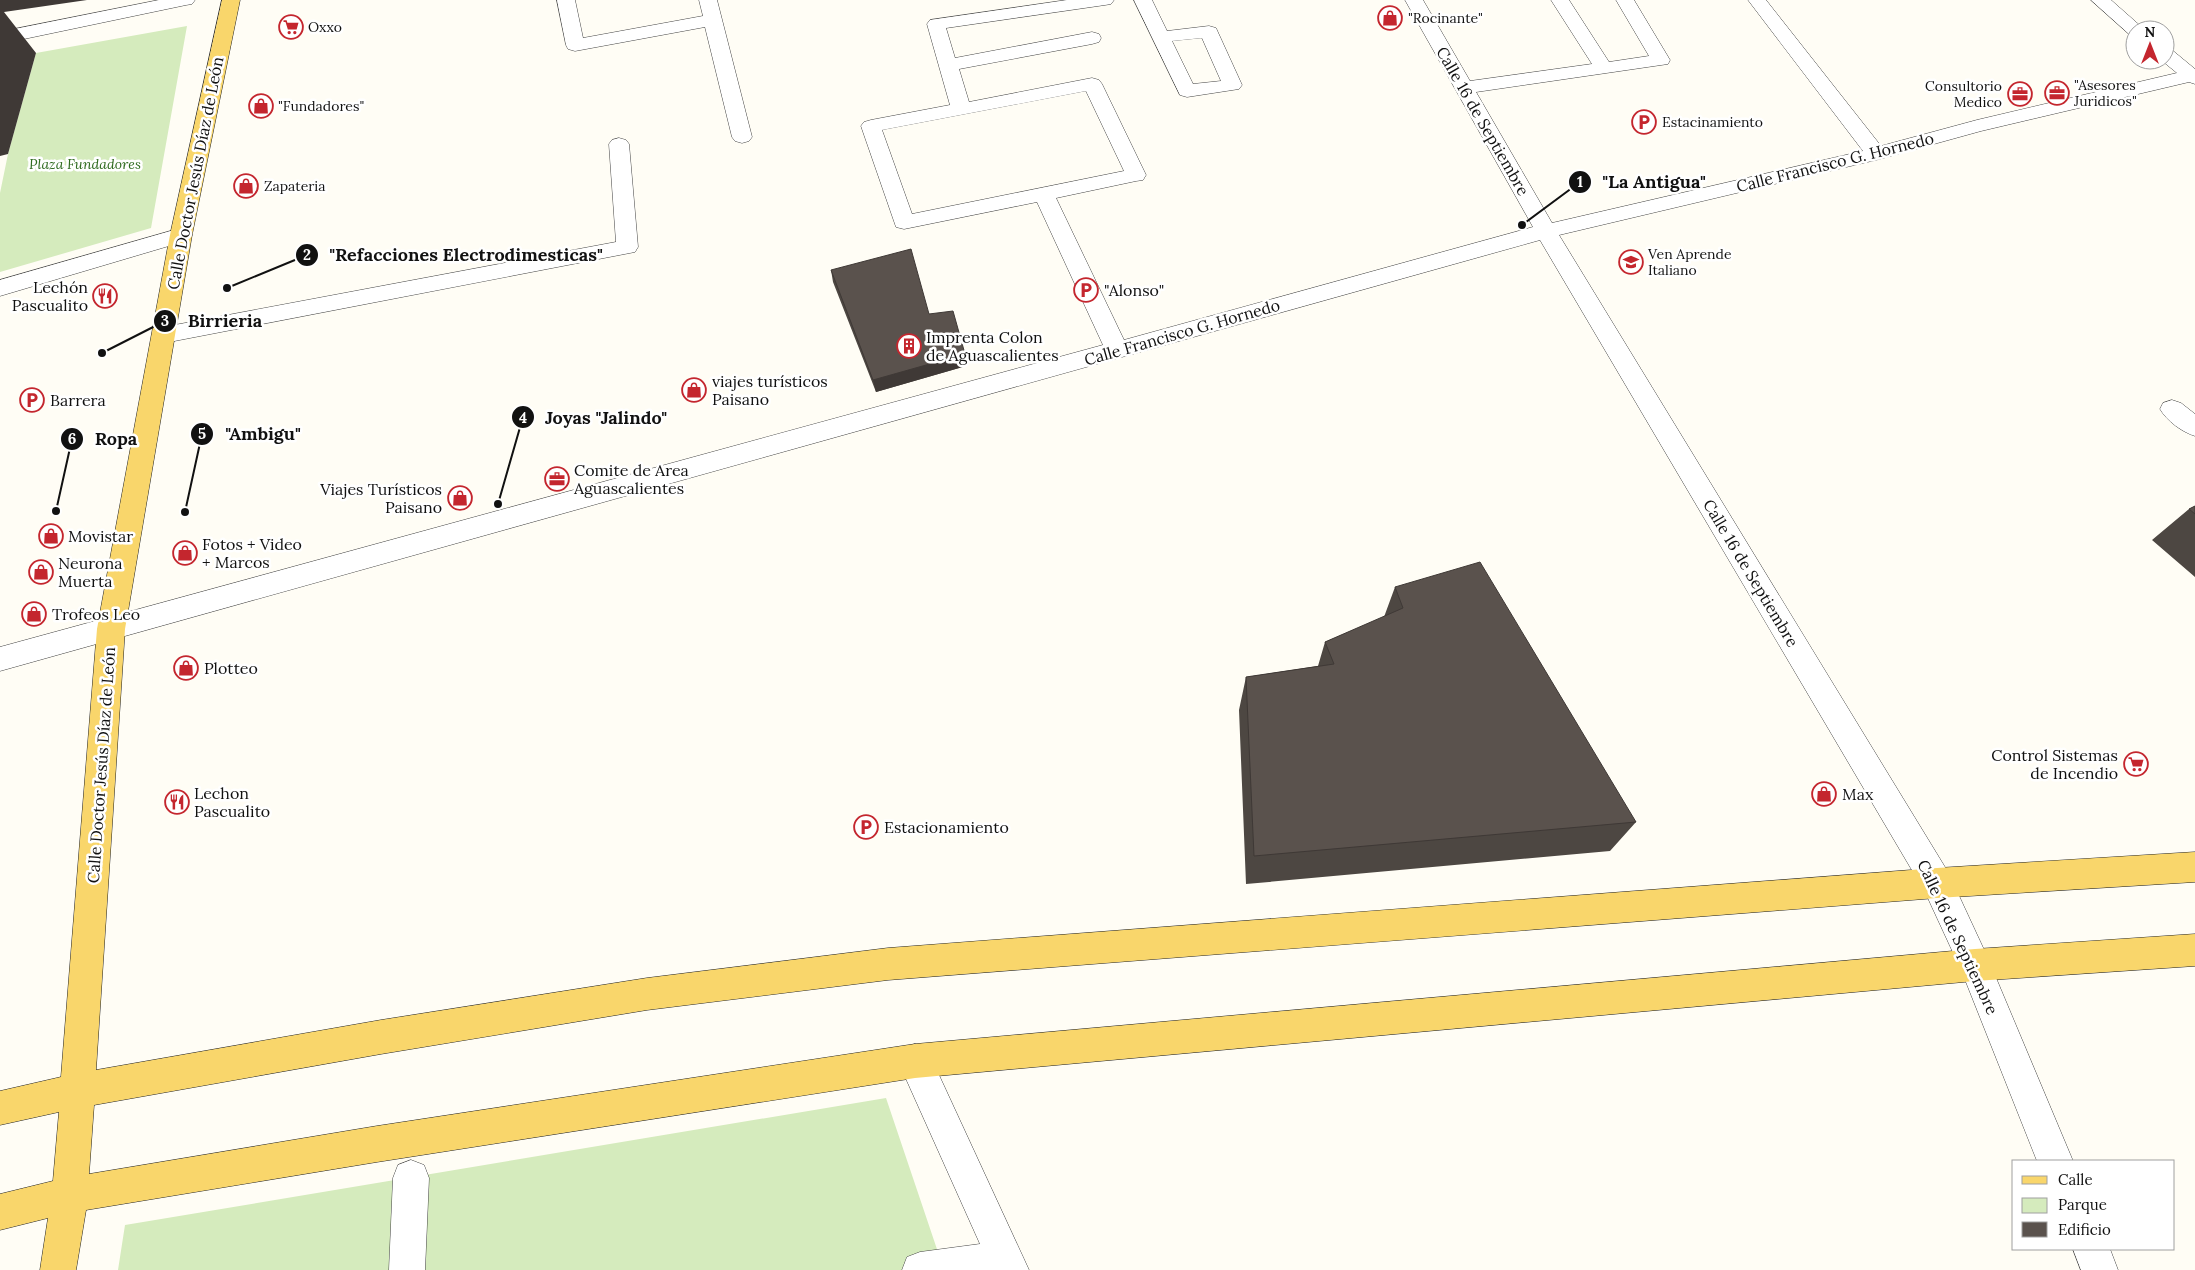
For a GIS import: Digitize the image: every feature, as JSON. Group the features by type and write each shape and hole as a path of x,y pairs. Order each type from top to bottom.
{"main road":[{"name":"Calle Doctor Jesús Díaz de León","path":"58,1270 70,1195 110,630 182,235 231,0"},
{"path":"0,1108 77,1091 381,1037 647,994 888,964 1937,883 2195,868"},
{"path":"0,1212 70,1195 377,1144 915,1061 1975,965 2195,950"}],"street":[{"path":"0,38 186,0"},
{"path":"566,0 575,45 713,20"},
{"path":"708,0 742,137"},
{"path":"961,109 936,24 1105,0"},
{"path":"1143,0 1160,37"},
{"name":"Calle 16 de Septiembre","path":"1414,0 1546,231 1937,883 1975,965 2055,1160"},
{"path":"1560,0 1604,68"},
{"path":"1464,88 1661,60 1625,0"},
{"path":"1757,0 1876,154"},
{"path":"2100,0 2125,21"},
{"path":"948,65 1092,38"},
{"path":"2175,62 2194,76"},
{"name":"Calle Francisco G. Hornedo","path":"0,659 1546,231 1876,154 1977,126 2194,76"},
{"path":"1092,84 1136,175 1044,195 904,222 871,126 1092,84"},
{"path":"164,335 627,246 619,144"},
{"path":"1044,195 1117,350"},
{"path":"0,288 182,235"},
{"path":"2172,409 2195,427"},
{"path":"915,1061 1009,1265 920,1270"},
{"path":"407,1270 411,1178"},
{"path":"2091,1250 2100,1270"}],"green space":[{"name":"Plaza Fundadores","path":"187,26 151,228 0,272 0,193 8,154 36,53"},
{"path":"886,1098 944,1270 118,1270 125,1225"}],"building":[{"name":"Imprenta Colon de Aguascalientes","path":"911,249 929,314 953,311 965,354 873,380 831,270"},
{"path":"2195,506 2195,514 2189,509"},
{"path":"1480,562 1636,822 1254,856 1246,677 1334,664 1325,642 1403,608 1395,587"}],"place":[{"name":"\"Rocinante\"","path":"1390,18"},
{"name":"Oxxo","path":"291,27"},
{"name":"\"Asesores Juridicos\"","path":"2057,93"},
{"name":"Consultorio Medico","path":"2020,94"},
{"name":"\"Fundadores\"","path":"261,106"},
{"name":"Estacinamiento","path":"1644,122"},
{"name":"Zapateria","path":"246,186"},
{"name":"\"La Antigua\"","path":"1522,225"},
{"name":"Ven Aprende Italiano","path":"1631,262"},
{"name":"\"Refacciones Electrodimesticas\"","path":"227,288"},
{"name":"\"Alonso\"","path":"1086,290"},
{"name":"Lechón Pascualito","path":"105,296"},
{"name":"Imprenta Colon de Aguascalientes","path":"909,346"},
{"name":"Birrieria","path":"102,353"},
{"name":"viajes turísticos Paisano","path":"694,390"},
{"name":"Barrera","path":"32,400"},
{"name":"Comite de Area Aguascalientes","path":"557,479"},
{"name":"Viajes Turísticos Paisano","path":"460,498"},
{"name":"Joyas \"Jalindo\"","path":"498,504"},
{"name":"Ropa","path":"56,511"},
{"name":"\"Ambigu\"","path":"185,512"},
{"name":"Movistar","path":"51,536"},
{"name":"Fotos + Video + Marcos","path":"185,553"},
{"name":"Neurona Muerta","path":"41,572"},
{"name":"Trofeos Leo","path":"34,614"},
{"name":"Plotteo","path":"186,668"},
{"name":"Control Sistemas de Incendio","path":"2136,764"},
{"name":"Max","path":"1824,794"},
{"name":"Lechon Pascualito","path":"177,802"},
{"name":"Estacionamiento","path":"866,827"}]}
